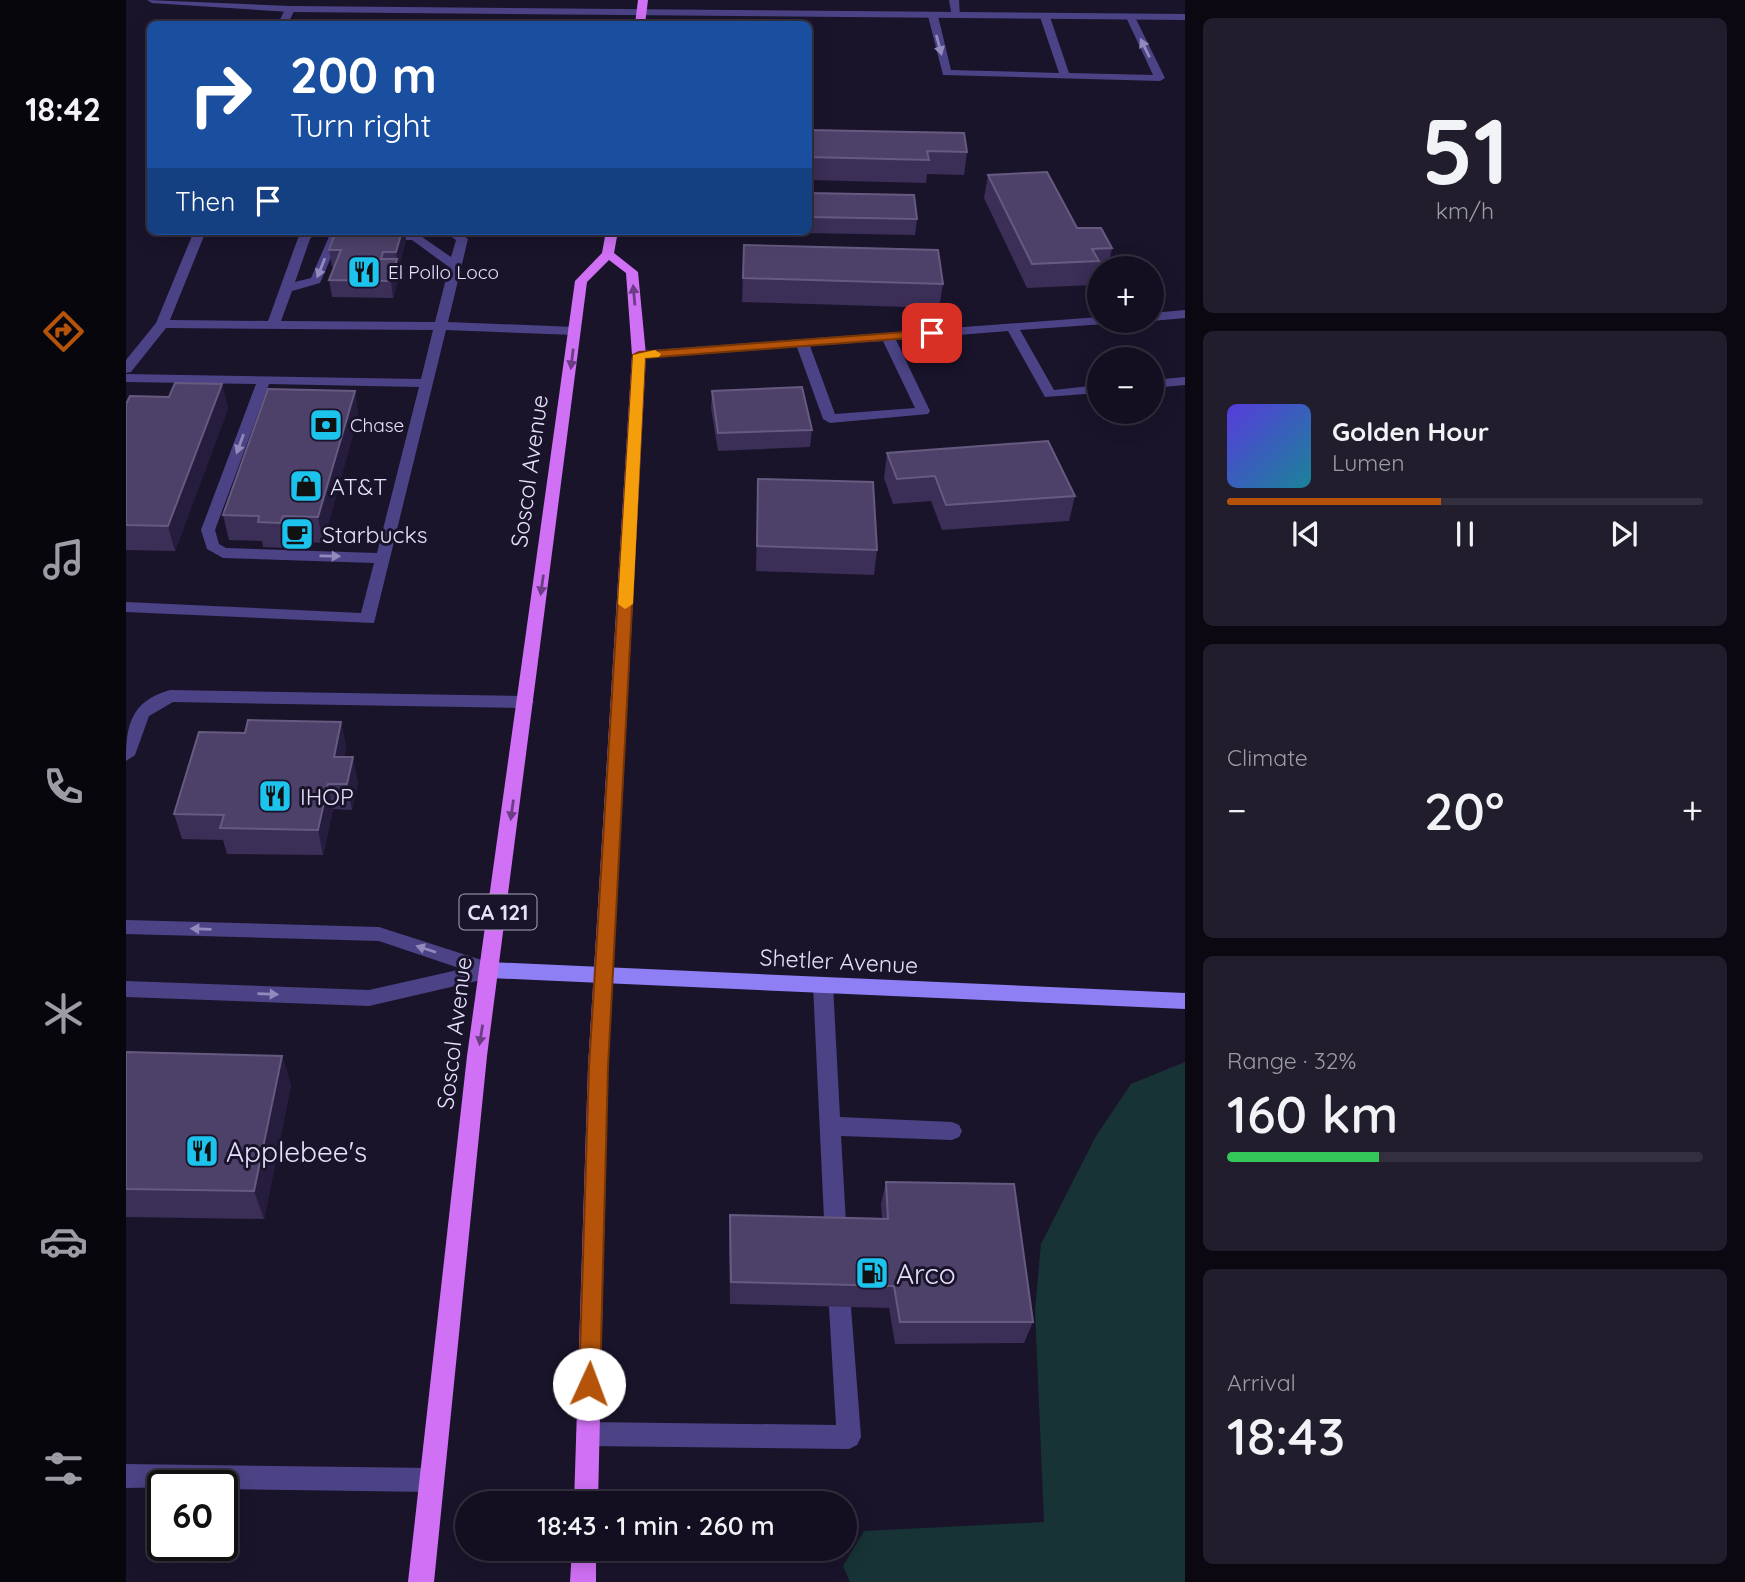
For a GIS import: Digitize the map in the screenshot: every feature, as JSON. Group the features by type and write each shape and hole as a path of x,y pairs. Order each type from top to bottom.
{"main road":[{"path":"641,19 643,0"},
{"path":"586,1491 598,1067 606,974 639,355 632,272 608,254 611,235"},
{"name":"Soscol Avenue","path":"421,1582 477,1056 582,281 608,254"},
{"path":"583,1582 584,1561"}],"street":[{"path":"152,0 641,19 1185,17"},
{"path":"954,0 957,16"},
{"path":"933,16 947,73 1160,78 1130,17"},
{"path":"1045,17 1065,76"},
{"path":"126,369 162,324 198,235"},
{"path":"274,323 307,235"},
{"path":"287,288 316,280 335,235 415,236 456,265"},
{"path":"126,607 369,619 462,239 456,235"},
{"path":"1164,316 1185,314"},
{"path":"639,355 1087,321"},
{"path":"162,324 274,323 575,331"},
{"path":"1012,327 1050,394 1087,390"},
{"path":"802,343 830,419 923,411 888,337"},
{"path":"126,378 425,383"},
{"path":"264,380 208,530 212,546 223,553 383,558"},
{"path":"1164,383 1185,381"},
{"path":"126,755 142,713 170,696 526,702"},
{"path":"126,926 379,934 490,970"},
{"path":"126,989 369,998 490,970"},
{"name":"Shetler Avenue","path":"490,970 1185,1001"},
{"path":"823,985 836,1240"},
{"path":"831,1126 952,1131"},
{"path":"588,1434 849,1437 840,1307"},
{"path":"126,1476 432,1480"}],"green space":[{"path":"1185,1062 1185,1582 850,1582 843,1566 846,1561 857,1561 857,1543 864,1531 1044,1522 1035,1310 1041,1244 1096,1136 1131,1084"}],"building":[{"path":"812,130 964,133 967,152 927,151 929,160 812,157"},
{"path":"1047,172 1077,228 1101,228 1112,248 1092,249 1096,256 1087,256 1087,262 1032,264 988,175"},
{"path":"812,193 914,195 917,219 812,217"},
{"name":"El Pollo Loco","path":"335,235 401,235 396,252 383,252 381,259 397,259 391,281 329,280 341,250 329,250"},
{"path":"744,245 938,250 943,284 743,278"},
{"path":"175,383 222,384 168,526 126,525 126,404 130,396 169,397"},
{"path":"802,387 812,430 718,433 712,391"},
{"path":"268,389 355,391 318,517 283,516 280,523 258,522 259,516 223,515"},
{"path":"1048,441 1075,496 946,505 935,476 897,479 887,453"},
{"path":"758,479 873,482 877,550 757,546"},
{"name":"IHOP","path":"248,720 341,722 334,757 353,757 347,784 328,784 318,830 220,828 224,815 174,814 199,732 245,733"},
{"name":"Applebee's","path":"126,1052 282,1056 254,1191 126,1189"},
{"name":"Arco","path":"886,1182 1014,1184 1033,1322 900,1322 894,1286 731,1282 730,1215 888,1219"}],"slow traffic":[{"path":"625,604 639,355 655,354"}],"place":[{"name":"El Pollo Loco","path":"364,272"},
{"name":"Chase","path":"326,425"},
{"name":"AT&T","path":"306,486"},
{"name":"Starbucks","path":"297,534"},
{"name":"IHOP","path":"275,796"},
{"name":"Applebee's","path":"202,1151"},
{"name":"Arco","path":"872,1273"}],"route":[{"path":"589,1384 598,1067 606,974 639,355 932,333"}]}
